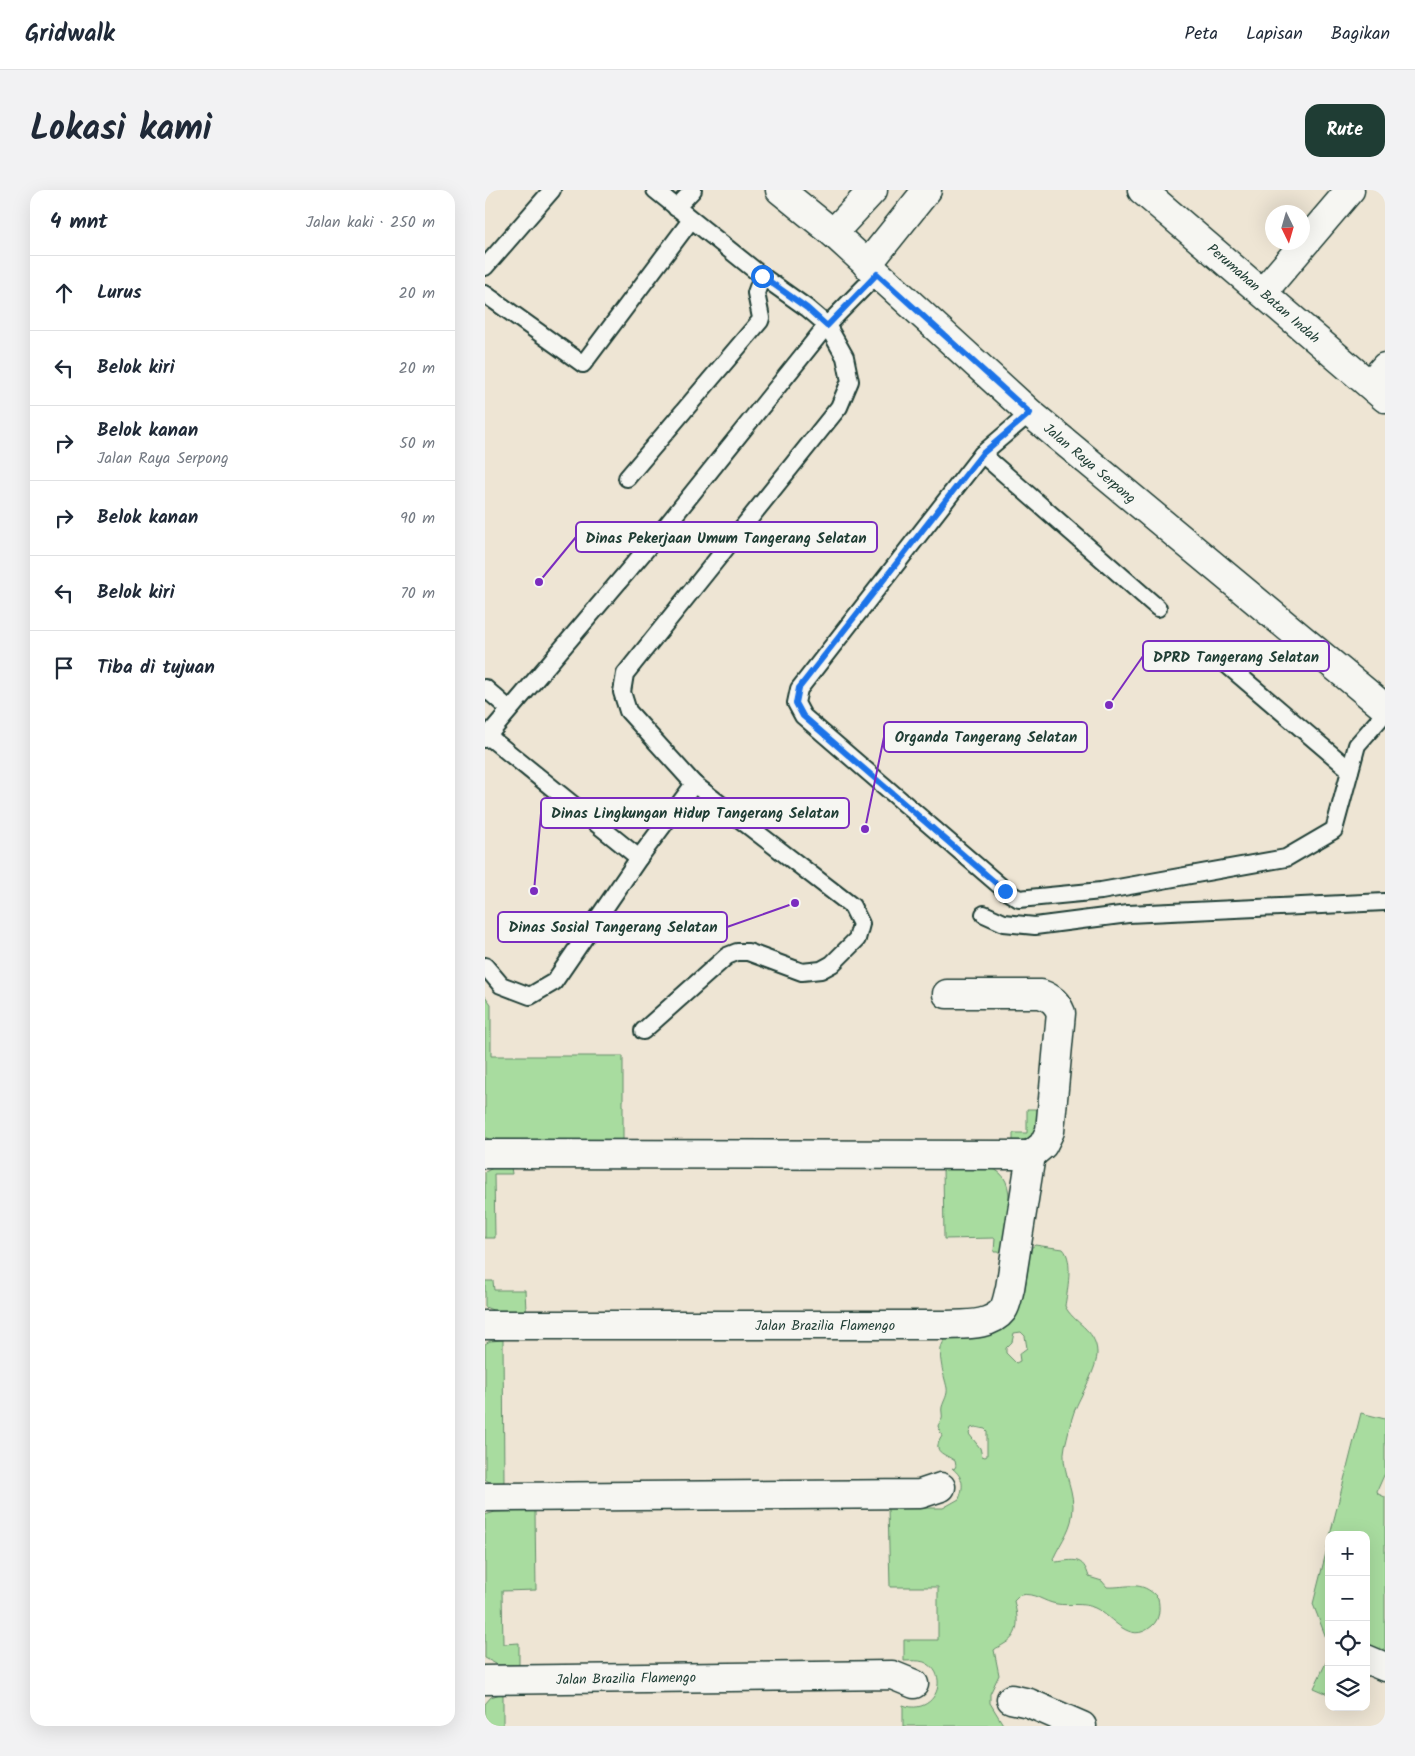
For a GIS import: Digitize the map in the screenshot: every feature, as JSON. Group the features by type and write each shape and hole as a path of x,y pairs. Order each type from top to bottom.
{"street":[{"name":"Jalan Raya Serpong","path":"780,190 833,233 1030,413 1385,708"},
{"path":"833,233 873,190"},
{"path":"872,270 927,190"},
{"name":"Perumahan Batan Indah","path":"1142,190 1263,292 1380,383"},
{"path":"1263,292 1350,190"},
{"path":"485,1154 1031,1155 1043,1145 1050,1131 1061,1013 1057,1004 1050,997 1041,994 947,994"},
{"name":"Jalan Brazilia Flamengo","path":"485,1326 934,1325 984,1322 997,1316 1006,1304 1031,1155"},
{"path":"485,1497 920,1494 941,1487"},
{"path":"1370,1661 1385,1667"},
{"name":"Jalan Brazilia Flamengo","path":"485,1680 892,1675 914,1684"},
{"path":"1011,1699 1029,1702 1082,1726"}],"lane":[{"path":"485,267 552,190"},
{"path":"643,1031 727,956 737,952 748,952 802,972 821,970 833,964 857,939 861,924 852,906 694,784 628,711 622,692 625,674 839,406 850,381 845,357 827,326 807,308 762,276 655,190"},
{"path":"676,208 693,190"},
{"path":"485,294 583,364 691,220"},
{"path":"639,858 487,738 509,709 666,526 872,270"},
{"path":"627,478 760,321 756,293 762,276"},
{"path":"1030,413 982,454 799,688 796,703 803,716 1005,891 1019,899 1101,891 1286,858 1334,830 1357,745 1385,713"},
{"path":"982,454 1158,608"},
{"path":"1220,659 1350,770"},
{"path":"485,688 509,709"},
{"path":"485,966 501,985 530,996 554,982 639,858 694,784"},
{"path":"984,914 1004,923 1035,926 1128,914 1385,902"}],"green space":[{"path":"485,996 491,1004 491,1056 623,1056 623,1143 494,1142 485,1137"},
{"path":"1027,1109 1042,1109 1036,1128 1031,1136 1021,1141 1013,1142 1013,1133 1027,1133"},
{"path":"943,1166 990,1168 1000,1173 1006,1181 1009,1192 1009,1204 1002,1252 994,1252 995,1238 944,1239"},
{"path":"495,1167 511,1167 512,1174 494,1174 495,1238 485,1238 485,1172"},
{"path":"1035,1245 1063,1249 1069,1268 1065,1306 1073,1317 1089,1332 1096,1344 1097,1352 1095,1366 1074,1412 1065,1446 1064,1461 1072,1498 1073,1514 1069,1528 1053,1559 1056,1562 1073,1560 1081,1562 1087,1570 1089,1577 1102,1581 1107,1587 1140,1586 1146,1588 1158,1598 1158,1617 1152,1626 1136,1633 1122,1628 1102,1612 1090,1606 1057,1604 1035,1596 1020,1595 1014,1601 1017,1613 1016,1631 1009,1640 994,1650 999,1675 990,1694 990,1703 1004,1726 903,1726 903,1705 914,1707 924,1705 931,1700 936,1692 938,1684 937,1675 932,1668 922,1661 904,1661 904,1640 938,1640 938,1587 890,1587 888,1508 943,1508 959,1499 962,1482 959,1475 952,1468 954,1469 956,1466 955,1461 938,1449 942,1436 938,1426 942,1419 942,1407 947,1391 940,1355 941,1348 947,1338 986,1335 998,1332 1007,1326 1014,1317 1023,1295 1031,1248","holes":["1021,1332 1025,1336 1027,1348 1019,1354 1020,1361 1016,1363 1006,1353 1006,1348 1012,1342 1014,1333","975,1427 987,1431 987,1456 985,1457 982,1456 980,1448 969,1434 971,1428"]},
{"path":"485,1281 493,1281 494,1290 525,1290 526,1311 495,1311 485,1307"},
{"path":"503,1340 504,1484 496,1484 485,1479 485,1344 490,1341"},
{"path":"1361,1413 1385,1419 1385,1473 1377,1491 1378,1494 1385,1497 1385,1652 1370,1646 1370,1531 1331,1531"},
{"path":"535,1511 536,1590 502,1591 503,1644 519,1643 519,1665 498,1665 485,1658 485,1515 495,1512"},
{"path":"1325,1557 1325,1635 1313,1604"},
{"path":"1325,1665 1325,1693 1314,1688"},
{"path":"503,1693 503,1726 485,1726 485,1704 491,1697"}],"place":[{"name":"Dinas Pekerjaan Umum Tangerang Selatan","path":"539,582"},
{"name":"DPRD Tangerang Selatan","path":"1109,705"},
{"name":"Organda Tangerang Selatan","path":"865,829"},
{"name":"Dinas Lingkungan Hidup Tangerang Selatan","path":"534,891"},
{"name":"Dinas Sosial Tangerang Selatan","path":"795,903"}],"route":[{"path":"762,276 807,308 827,326 877,274 1030,413 982,454 799,688 796,703 803,716 1005,891"}]}
